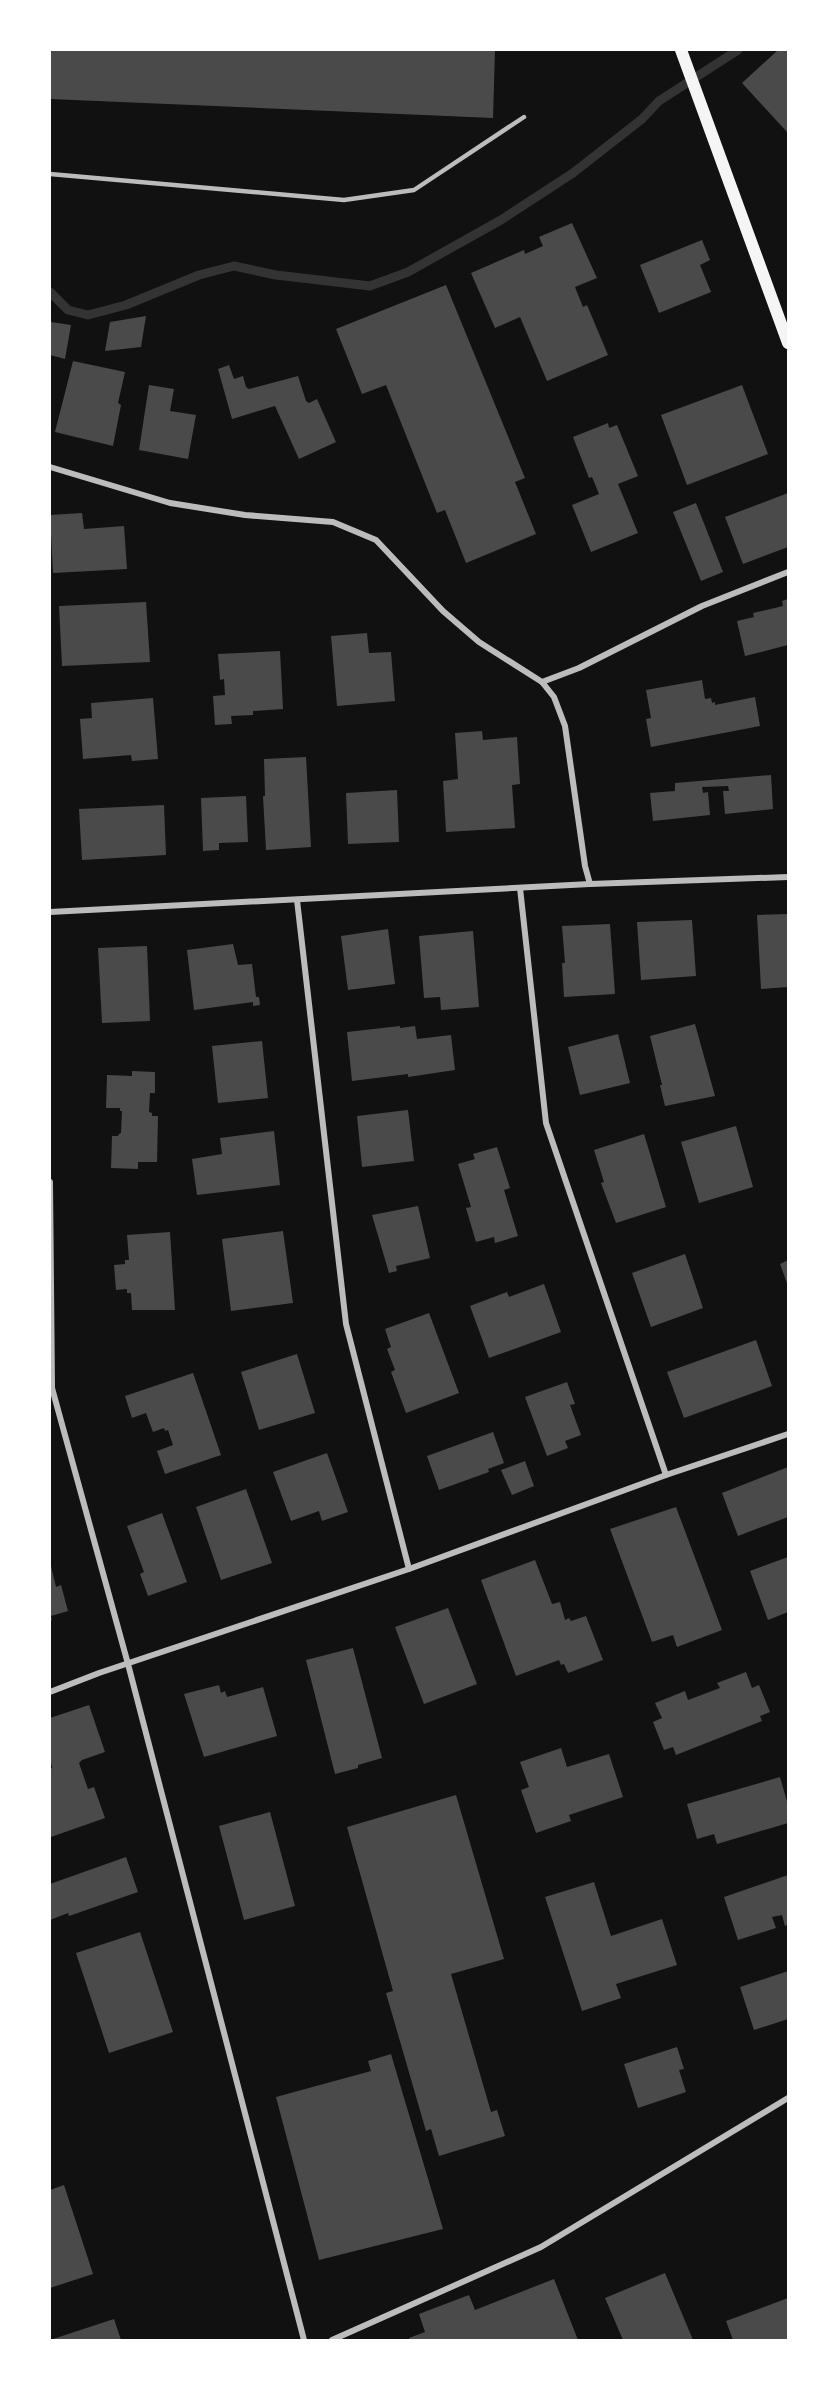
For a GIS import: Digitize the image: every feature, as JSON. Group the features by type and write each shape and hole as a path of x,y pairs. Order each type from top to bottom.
{"main road":[{"path":"683,53 789,343"}],"street":[{"path":"50,467 170,503 245,515 333,522 376,540 443,611 478,642 542,681 554,697 566,726 585,866 590,884"},
{"path":"542,681 579,668 702,606 789,572"},
{"path":"50,912 590,884 789,877"},
{"path":"520,888 546,1123 666,1475"},
{"path":"297,900 346,1324 409,1569"},
{"path":"50,1182 52,1388 128,1664 304,2340"},
{"path":"50,1692 409,1569 666,1475 789,1434"},
{"path":"333,2340 541,2247 789,2097"}],"lane":[{"path":"50,174 344,200 414,190 524,117"}],"building":[{"path":"50,50 495,50 493,118 50,99"},
{"path":"778,50 788,50 787,132 742,83"},
{"path":"572,223 597,278 575,287 583,307 587,305 608,355 547,381 520,317 495,328 471,273 524,250 525,254 543,246 539,237"},
{"path":"702,240 710,260 700,265 711,292 659,313 640,265"},
{"path":"446,285 525,478 515,482 536,534 466,563 445,510 437,513 386,385 362,394 336,329"},
{"path":"146,316 141,347 105,351 110,322"},
{"path":"51,322 71,325 65,359 50,355"},
{"path":"73,361 125,372 118,403 121,405 113,446 55,432"},
{"path":"229,365 234,379 243,376 246,387 249,389 298,376 306,401 309,403 317,399 336,442 299,459 275,406 232,419 218,369"},
{"path":"149,385 174,389 170,411 196,415 188,459 139,450"},
{"path":"742,385 768,454 687,485 661,415"},
{"path":"608,423 609,428 617,425 638,476 618,484 638,533 591,552 572,505 599,494 592,477 589,478 573,437"},
{"path":"788,493 788,547 743,564 725,517"},
{"path":"696,503 723,572 701,581 673,512"},
{"path":"82,513 84,529 124,526 127,569 53,573 50,515"},
{"path":"788,599 788,645 745,656 737,621 754,617 753,613 783,606 782,601"},
{"path":"146,602 150,662 62,666 59,606"},
{"path":"367,633 369,653 391,652 395,701 337,706 331,636"},
{"path":"280,651 283,709 253,711 253,715 231,716 232,724 215,725 213,696 225,695 224,679 220,680 218,654"},
{"path":"702,680 705,699 711,698 715,705 755,697 760,726 651,747 646,719 651,718 646,690"},
{"path":"153,698 158,759 132,761 131,755 83,759 80,719 92,718 91,703"},
{"path":"482,731 483,740 517,737 520,784 512,785 515,828 446,832 443,781 458,779 455,733"},
{"path":"306,757 311,847 266,850 263,796 265,796 264,759"},
{"path":"771,775 773,809 725,814 723,791 729,791 728,786 702,787 703,793 708,792 710,815 653,821 650,793 675,791 675,783"},
{"path":"397,790 399,842 348,844 346,793"},
{"path":"246,796 248,842 219,843 219,850 203,851 201,798"},
{"path":"164,805 166,855 82,860 79,809"},
{"path":"788,914 788,987 761,989 757,915"},
{"path":"692,920 696,976 641,980 637,922"},
{"path":"610,924 615,994 564,997 562,963 565,963 562,926"},
{"path":"388,929 395,984 348,990 341,936"},
{"path":"473,931 479,1007 441,1010 440,997 424,998 419,936"},
{"path":"233,944 238,965 252,964 256,997 259,997 260,1005 253,1006 253,1002 194,1010 187,950"},
{"path":"147,946 150,1021 102,1023 98,948"},
{"path":"695,1024 715,1096 665,1106 650,1036"},
{"path":"400,1026 400,1028 415,1026 417,1039 451,1035 455,1070 408,1077 408,1074 352,1081 347,1032"},
{"path":"618,1034 630,1083 580,1095 568,1047"},
{"path":"262,1041 268,1098 218,1103 212,1046"},
{"path":"132,1071 155,1072 155,1093 150,1093 149,1112 152,1116 158,1116 157,1162 138,1162 138,1169 111,1168 112,1136 118,1136 121,1133 122,1111 120,1108 106,1108 107,1075 132,1076"},
{"path":"408,1110 414,1161 362,1167 357,1116"},
{"path":"736,1126 753,1187 699,1203 681,1142"},
{"path":"274,1131 280,1185 197,1195 192,1159 222,1154 220,1138"},
{"path":"644,1134 666,1207 616,1223 601,1183 604,1182 594,1150"},
{"path":"497,1147 510,1188 504,1190 518,1236 495,1243 494,1237 476,1242 466,1208 471,1207 458,1164 475,1159 473,1154"},
{"path":"418,1206 430,1258 396,1266 397,1271 389,1273 372,1215"},
{"path":"283,1231 293,1303 231,1311 222,1239"},
{"path":"170,1232 175,1310 132,1310 131,1293 127,1293 127,1289 116,1290 114,1265 125,1264 125,1260 129,1260 127,1235"},
{"path":"685,1254 703,1308 651,1327 632,1273"},
{"path":"788,1260 788,1286 780,1264"},
{"path":"544,1284 561,1332 489,1358 470,1306 507,1292 509,1297"},
{"path":"429,1313 459,1393 406,1413 391,1372 395,1370 387,1349 391,1347 385,1329"},
{"path":"756,1340 772,1386 684,1418 667,1372"},
{"path":"297,1354 315,1413 259,1430 241,1372"},
{"path":"193,1373 221,1455 165,1474 157,1451 173,1445 168,1430 165,1431 164,1428 153,1432 146,1413 132,1418 125,1396"},
{"path":"567,1382 575,1404 570,1405 581,1435 565,1441 568,1448 547,1456 525,1397"},
{"path":"493,1432 504,1463 488,1469 489,1472 439,1490 427,1456"},
{"path":"327,1453 348,1512 322,1521 319,1511 291,1521 273,1472"},
{"path":"525,1461 534,1486 512,1495 501,1470"},
{"path":"788,1467 788,1517 738,1536 722,1493"},
{"path":"246,1489 272,1563 221,1580 196,1507"},
{"path":"676,1507 722,1630 677,1647 673,1635 652,1642 610,1529"},
{"path":"162,1513 187,1582 148,1596 140,1574 144,1572 127,1526"},
{"path":"788,1557 788,1612 768,1620 750,1571"},
{"path":"535,1560 552,1604 560,1602 565,1620 569,1618 571,1621 586,1616 603,1660 568,1673 564,1664 561,1665 559,1660 516,1676 481,1580"},
{"path":"50,1562 56,1587 61,1585 68,1611 51,1616 50,1621"},
{"path":"448,1608 477,1684 424,1704 395,1627"},
{"path":"353,1648 382,1758 335,1774 306,1660"},
{"path":"746,1672 752,1688 759,1685 770,1712 760,1716 762,1721 676,1755 673,1747 664,1750 653,1722 662,1718 655,1703 685,1691 688,1700 720,1688 717,1683"},
{"path":"219,1685 221,1693 225,1691 227,1697 263,1687 277,1736 204,1757 184,1694"},
{"path":"89,1705 105,1752 79,1763 88,1789 94,1787 105,1818 51,1837 50,1718"},
{"path":"561,1748 567,1767 609,1754 623,1797 569,1815 571,1821 536,1833 521,1790 529,1787 520,1762"},
{"path":"780,1777 788,1805 788,1823 717,1844 714,1834 697,1839 687,1804"},
{"path":"456,1795 504,1959 451,1974 491,2112 497,2110 505,2136 439,2156 431,2129 426,2131 386,1993 393,1991 347,1827"},
{"path":"270,1812 295,1906 244,1920 219,1826"},
{"path":"126,1857 138,1892 69,1916 68,1913 50,1920 50,1884"},
{"path":"788,1875 788,1925 785,1926 782,1915 772,1917 776,1928 738,1940 724,1897"},
{"path":"594,1882 611,1936 662,1919 677,1965 616,1984 621,1998 582,2011 545,1897"},
{"path":"140,1932 173,2032 109,2053 76,1953"},
{"path":"788,1971 788,2019 754,2030 740,1987"},
{"path":"677,2047 684,2069 679,2070 686,2092 638,2108 624,2064"},
{"path":"391,2054 443,2229 319,2260 276,2097 371,2071 368,2061"},
{"path":"64,2185 93,2274 50,2288 50,2190"},
{"path":"665,2273 693,2340 623,2340 605,2298"},
{"path":"554,2279 578,2340 410,2340 409,2338 425,2332 419,2314 469,2295 475,2310"},
{"path":"788,2298 788,2340 733,2340 726,2321"},
{"path":"114,2319 121,2340 50,2340"}],"waterway":[{"path":"50,292 68,310 88,315 126,305 199,275 234,266 276,275 370,286 408,272 501,220 573,173 642,119 659,101 738,50"}]}
